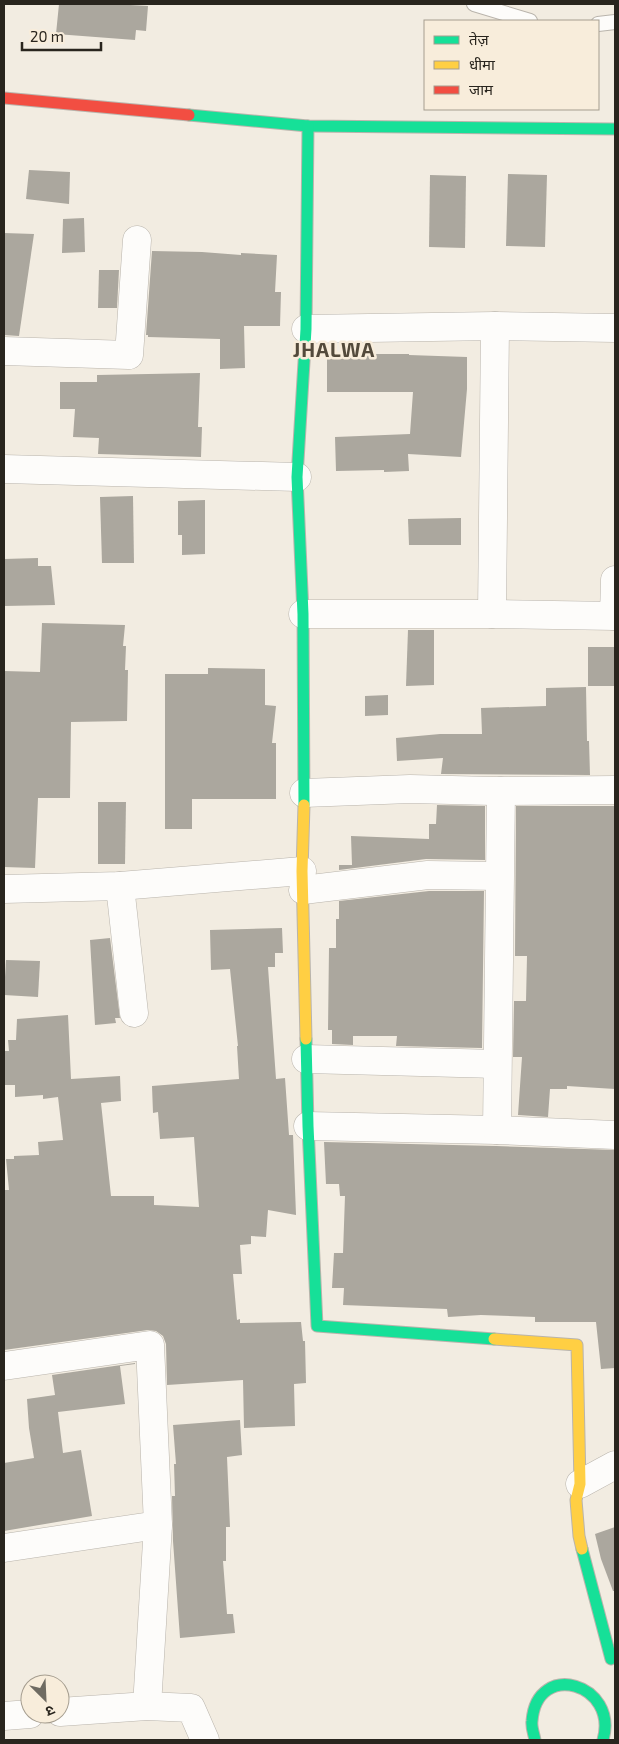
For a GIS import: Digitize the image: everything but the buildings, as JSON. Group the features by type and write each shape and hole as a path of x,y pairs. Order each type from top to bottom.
{"street":[{"path":"4,98 308,126 615,129"},
{"path":"308,126 306,329 297,477 303,614 303,880 306,1059 317,1326 577,1345 580,1484 576,1500 579,1536 610,1660"},
{"path":"4,351 129,355 137,240"},
{"path":"306,329 495,326 615,328"},
{"path":"492,614 495,326"},
{"path":"4,469 297,477"},
{"path":"303,614 614,616 615,580"},
{"path":"304,793 410,789 501,791 615,790"},
{"path":"497,1130 501,791"},
{"path":"4,889 428,875 499,876"},
{"path":"120,886 134,1013"},
{"path":"306,1059 497,1064"},
{"path":"308,1126 497,1130 615,1136"},
{"path":"4,1366 150,1345 158,1525 147,1706"},
{"path":"580,1484 615,1465"},
{"path":"4,1548 158,1525"},
{"path":"535,1740 531,1728 531,1717 534,1707 540,1698 547,1690 557,1686 581,1682 607,1705 608,1725 603,1740"},
{"path":"70,1711 147,1706 191,1708 205,1740"},
{"path":"4,1716 20,1715"},
{"path":"519,1736 531,1728"}],"lane":[{"path":"474,4 527,20"},
{"path":"599,24 615,22"}],"traffic: fast":[{"path":"189,115 308,126 615,129"},
{"path":"304,805 303,614 297,477 306,329 308,126"},
{"path":"306,1039 317,1326 494,1339"},
{"path":"582,1549 611,1659"},
{"path":"535,1740 532,1723 537,1702 547,1690 561,1685 575,1686 589,1693 599,1705 605,1721 603,1740"}],"traffic: slow":[{"path":"304,805 302,871 306,1039"},
{"path":"494,1339 577,1345 580,1484 576,1500 582,1549"}],"traffic: jam":[{"path":"4,98 189,115"}],"district":[{"name":"JHALWA","path":"334,350"}]}
